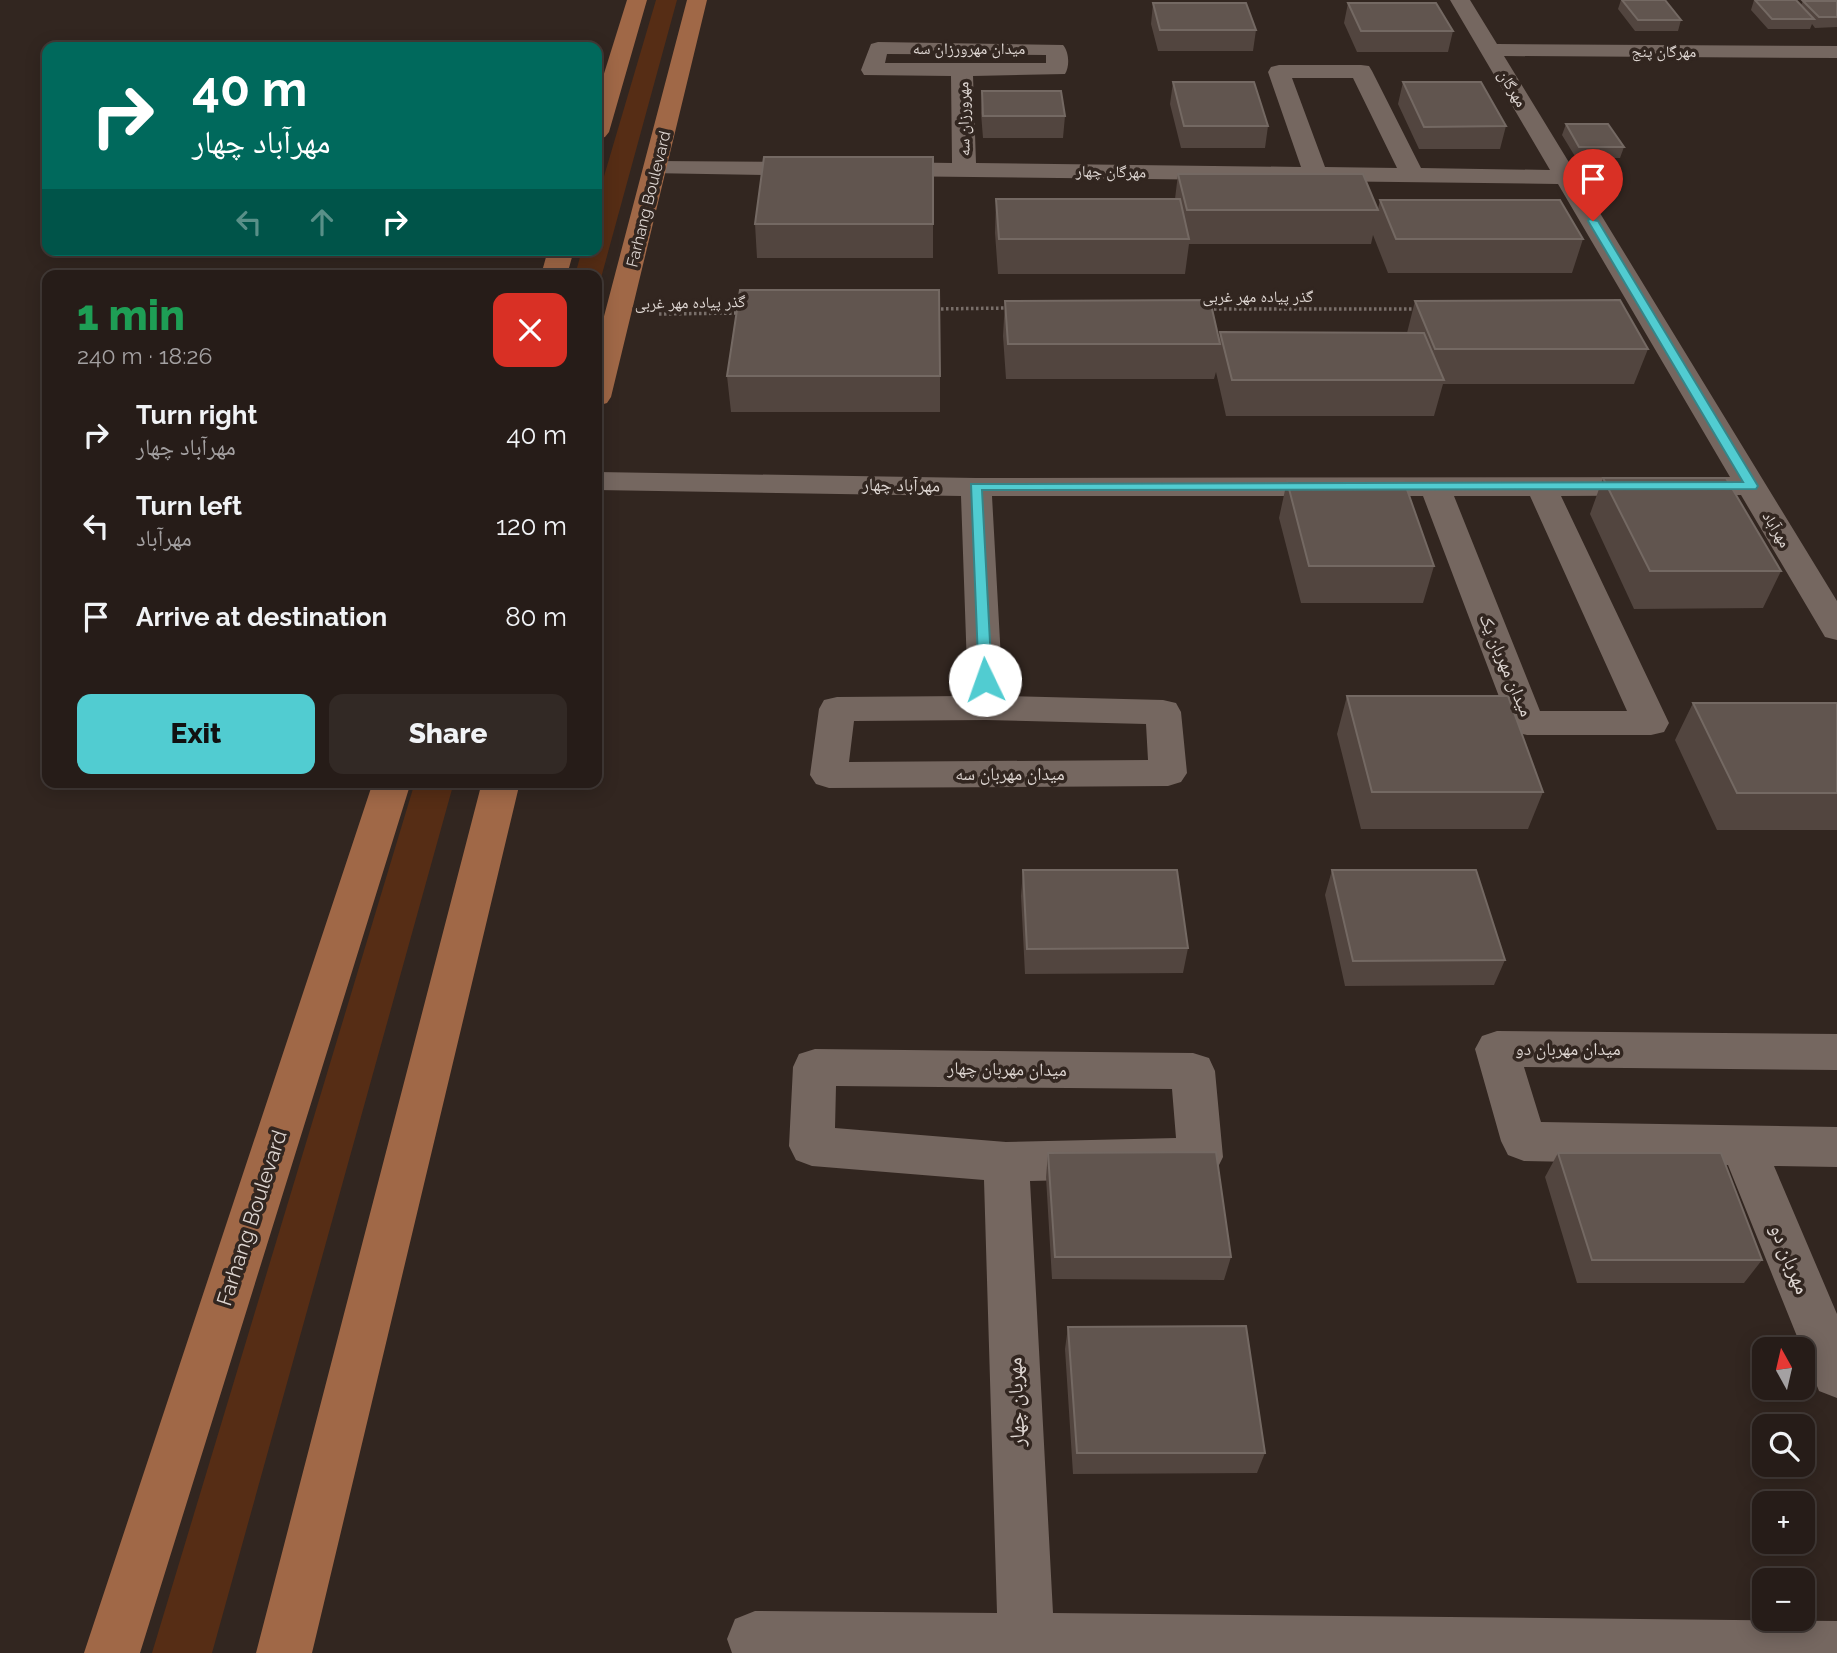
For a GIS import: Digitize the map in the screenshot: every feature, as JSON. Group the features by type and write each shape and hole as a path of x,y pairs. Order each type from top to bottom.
{"main road":[{"path":"602,115 636,0"},
{"name":"Farhang Boulevard","path":"602,356 607,315 656,168 697,0"},
{"name":"Farhang Boulevard","path":"112,1653 390,788"},
{"path":"284,1653 500,788"}],"street":[{"name":"مهرگان","path":"1460,0 1566,177"},
{"name":"میدان مهرورزان سه","path":"878,48 1056,49 1057,69 961,69 872,69 878,48"},
{"name":"مهرگان پنج","path":"1490,50 1837,52"},
{"name":"مهرورزان سه","path":"961,69 964,170"},
{"path":"1316,174 1279,72 1361,71 1412,175"},
{"path":"656,168 838,169"},
{"name":"مهرگان چهار","path":"866,169 1566,177"},
{"name":"مهرآباد","path":"1566,177 1837,629"},
{"name":"مهرآباد چهار","path":"602,481 976,486 1752,486"},
{"path":"976,486 986,708"},
{"name":"میدان مهربان یک","path":"1435,486 1527,723 1651,723 1541,486"},
{"name":"میدان مهربان سه","path":"986,708 1163,712 1168,773 829,775 837,709 986,708"},
{"name":"میدان مهربان دو","path":"1837,1052 1497,1049 1524,1141 1837,1147"},
{"name":"میدان مهربان چهار","path":"816,1067 1193,1071 1200,1157 1006,1162 812,1146 816,1067"},
{"name":"مهربان دو","path":"1743,1145 1837,1374"},
{"name":"مهربان چهار","path":"1006,1162 1026,1642"},
{"path":"755,1639 863,1647 1026,1642 1230,1648 1803,1650"}],"path":[{"path":"924,309 1008,308"},
{"name":"گذر پیاده مهر غربی","path":"1202,309 1424,309"},
{"name":"گذر پیاده مهر غربی","path":"607,315 743,313"}],"shaded area":[{"path":"656,0 677,0 602,274 602,270 576,270 580,256 602,256 602,183"},
{"path":"413,788 452,788 212,1653 152,1653"}],"building":[{"path":"1622,0 1665,0 1681,20 1638,20"},
{"path":"1755,0 1796,0 1814,19 1772,19"},
{"path":"1803,1 1837,1 1837,17 1819,17"},
{"path":"1153,3 1246,3 1256,30 1160,30"},
{"path":"1348,3 1436,3 1453,31 1361,31"},
{"path":"1173,82 1254,82 1268,126 1184,126"},
{"path":"1403,82 1481,82 1506,126 1424,127"},
{"path":"982,91 1061,91 1065,116 983,116"},
{"path":"1566,124 1608,124 1624,147 1579,147"},
{"path":"764,157 933,157 933,224 755,224"},
{"path":"1178,174 1363,174 1378,210 1187,210"},
{"path":"996,199 1180,199 1189,239 999,239"},
{"path":"1380,200 1560,200 1583,239 1396,239"},
{"path":"740,290 939,290 940,376 727,376"},
{"path":"1210,300 1220,344 1008,344 1005,301"},
{"path":"1620,300 1648,349 1435,349 1415,301"},
{"path":"1220,332 1424,333 1444,380 1232,380"},
{"path":"1603,478 1726,478 1781,571 1650,571"},
{"path":"1287,481 1404,481 1434,566 1309,566"},
{"path":"1347,696 1508,696 1543,792 1372,792"},
{"path":"1693,703 1837,703 1837,793 1737,793"},
{"path":"1023,870 1177,870 1188,948 1027,949"},
{"path":"1332,870 1476,870 1505,960 1353,961"},
{"path":"1216,1152 1231,1257 1055,1257 1048,1153"},
{"path":"1558,1153 1721,1153 1762,1260 1592,1260"},
{"path":"1246,1326 1265,1453 1077,1453 1068,1327"}],"route":[{"path":"985,680 976,486 1752,486 1593,221"}]}
